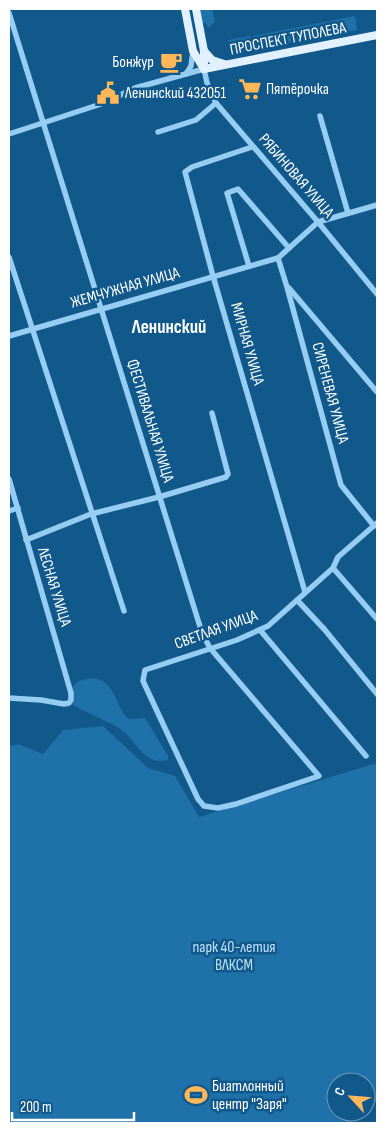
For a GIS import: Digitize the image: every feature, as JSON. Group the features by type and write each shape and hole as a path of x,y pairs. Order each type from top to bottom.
{"main road":[{"path":"185,9 193,51 204,69"},
{"path":"196,9 204,51 204,69"},
{"name":"ПРОСПЕКТ ТУПОЛЕВА","path":"204,69 377,35"},
{"path":"204,51 212,60 226,65"}],"street":[{"name":"ФЕСТИВАЛЬНАЯ УЛИЦА","path":"9,13 202,633 210,648 318,776 236,804 218,808 204,806"},
{"path":"186,74 191,66 193,51"},
{"path":"9,134 104,103 135,88 204,69"},
{"name":"РЯБИНОВАЯ УЛИЦА","path":"204,69 207,83 216,103 377,294"},
{"path":"158,132 196,120 216,103"},
{"path":"320,116 348,214"},
{"name":"МИРНАЯ УЛИЦА","path":"252,147 192,167 184,172 212,276 305,592"},
{"path":"249,266 227,193 238,189 289,248"},
{"path":"278,258 318,222 377,205"},
{"path":"9,257 124,611"},
{"name":"ЖЕМЧУЖНАЯ УЛИЦА","path":"9,336 278,258"},
{"name":"СИРЕНЕВАЯ УЛИЦА","path":"278,258 341,486 376,524"},
{"path":"287,287 377,392"},
{"path":"26,540 91,514 159,497 226,477 228,474 212,413"},
{"name":"ЛЕСНАЯ УЛИЦА","path":"9,479 72,694 70,702 64,704 9,698"},
{"path":"9,511 18,508"},
{"name":"СВЕТЛАЯ УЛИЦА","path":"204,806 198,799 143,681 145,670 237,640 260,630 276,620 333,568 338,556 376,524"},
{"path":"333,568 377,619"},
{"path":"297,600 325,630 377,694"},
{"path":"260,630 366,756"}],"green space":[{"path":"199,9 212,9 215,22 208,28 206,23 202,23"},
{"path":"355,16 357,30 256,49 253,36"},
{"path":"250,36 252,48 248,51 230,55 228,40"},
{"path":"91,678 99,679 109,687 126,717 130,719 145,718 168,756 168,760 160,761 146,756 119,728 73,705 71,699 73,686 79,681"},
{"name":"парк 40-летия ВЛКСМ","path":"103,726 148,768 175,776 199,817 377,763 377,1101 376,1072 326,1072 326,1122 352,1123 9,1123 9,747 18,744 43,754 63,730"}],"place":[{"name":"Бонжур","path":"171,62"},
{"name":"Пятёрочка","path":"250,89"},
{"name":"Ленинский 432051","path":"108,93"},
{"name":"Биатлонный центр \"Заря\"","path":"196,1095"}],"district":[{"name":"Ленинский","path":"169,327"}]}
